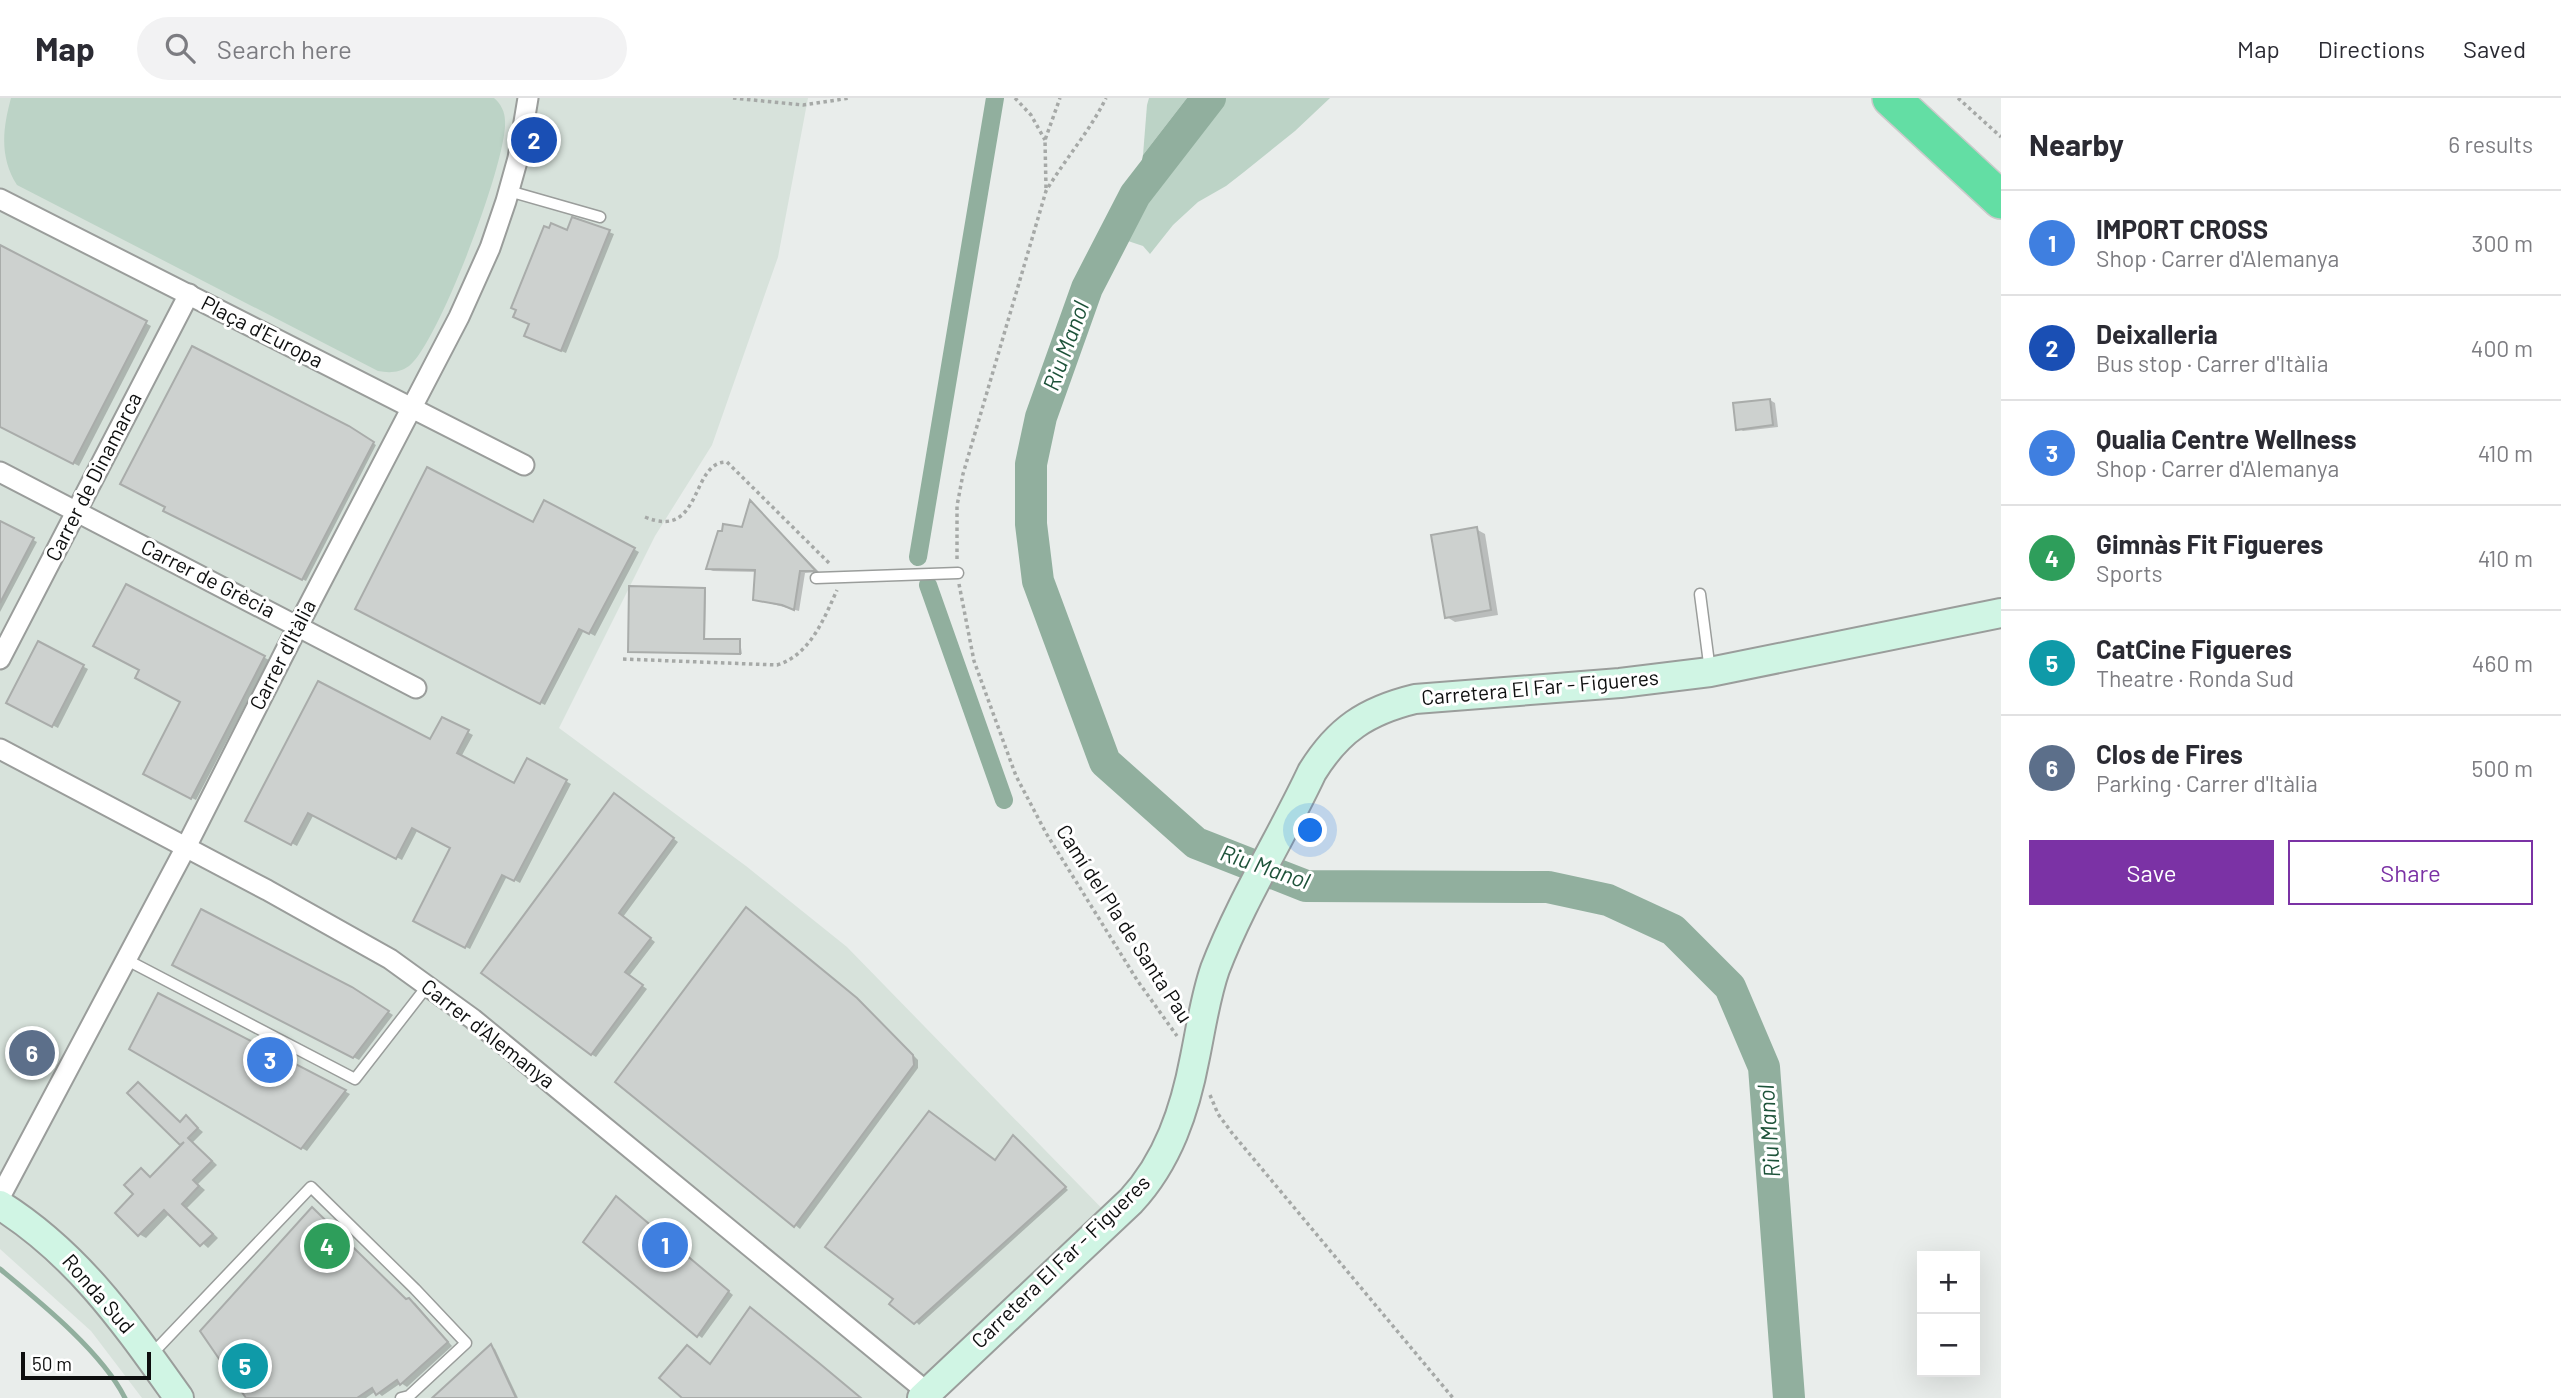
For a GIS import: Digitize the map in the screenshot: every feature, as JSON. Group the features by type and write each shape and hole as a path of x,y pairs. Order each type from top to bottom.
{"highway":[{"path":"1891,98 2001,200"}],"street":[{"name":"Carrer d'Itàlia","path":"0,1197 127,960 446,345 482,267 509,191 518,158 528,98"},
{"name":"Plaça d'Europa","path":"0,199 524,465"},
{"name":"Carrer de Dinamarca","path":"0,659 189,294"},
{"name":"Carrer de Grècia","path":"0,472 416,688"},
{"name":"Carretera El Far - Figueres","path":"925,1395 1146,1185 1171,1141 1195,1061 1208,990 1230,933 1309,779 1326,750 1348,727 1391,705 1447,695 1620,683 1710,672 2001,613"},
{"name":"Carrer d'Alemanya","path":"0,749 346,932 428,985 473,1019 925,1395"},
{"name":"Ronda Sud","path":"0,1205 38,1233 85,1274 121,1317 180,1398"}],"lane":[{"path":"509,191 600,218"},
{"path":"816,578 958,573"},
{"path":"1699,594 1710,672"},
{"path":"127,960 355,1079 428,985"},
{"path":"150,1357 311,1188 415,1289 466,1343 409,1396 401,1398"}],"path":[{"path":"733,98 803,105 850,98"},
{"path":"1015,98 1031,114 1045,140"},
{"path":"1046,191 1045,140 1060,98"},
{"path":"1046,191 1067,155 1095,120 1106,98"},
{"path":"1958,98 2001,137"},
{"name":"Camí del Pla de Santa Pau","path":"1046,191 962,474 957,506 955,536 958,573 975,661 1016,776 1046,833 1137,980 1195,1061 1219,1114 1453,1398"},
{"path":"623,659 777,665 788,662 798,655 812,638 844,577 727,462 716,464 710,470 690,505 673,522 662,523 645,517"}],"shaded area":[{"path":"0,98 808,98 778,257 712,445 655,536 559,728 746,866 847,947 1119,1226 938,1398 142,1398 91,1331 0,1249"},
{"path":"11,98 494,98 502,108 505,121 503,142 484,209 437,324 422,351 409,366 386,372 378,371 17,185 11,175 4,144"},
{"path":"1149,98 1187,98 1143,155 1147,105"},
{"path":"1187,98 1224,98 1159,180 1125,240 1143,155"},
{"path":"1224,98 1330,98 1295,131 1244,172 1198,202 1173,225 1150,254 1143,246 1125,240 1159,180"}],"building":[{"path":"572,217 610,230 561,351 524,336 529,324 513,317 516,310 511,308 544,226 549,228 551,223 567,230"},
{"path":"0,245 147,321 73,464 0,427"},
{"path":"192,346 349,426 374,442 302,580 163,511 165,507 120,484"},
{"path":"1770,399 1773,425 1736,430 1733,403"},
{"path":"427,467 533,522 544,500 635,548 589,634 579,629 540,704 355,609"},
{"path":"750,500 816,571 800,571 794,610 753,600 755,570 706,569 718,531 722,531 723,524 742,527"},
{"path":"0,521 34,538 0,603"},
{"path":"1477,527 1491,610 1445,618 1431,535"},
{"path":"126,584 265,656 191,799 143,774 180,702 135,678 139,670 93,646"},
{"path":"629,586 705,588 704,639 740,639 740,654 628,652"},
{"path":"38,641 84,665 52,727 6,703"},
{"path":"318,681 430,739 442,717 469,730 457,753 514,783 527,758 567,780 514,881 502,875 465,948 413,921 450,848 412,828 396,859 308,813 291,845 245,821"},
{"path":"614,793 674,838 619,913 651,938 625,972 643,985 591,1055 481,973"},
{"path":"746,907 857,998 913,1055 914,1065 794,1227 615,1082"},
{"path":"201,909 352,987 389,1011 353,1058 172,965"},
{"path":"158,993 346,1090 301,1149 129,1049"},
{"path":"138,1082 180,1122 186,1115 198,1128 188,1138 212,1161 193,1180 199,1186 182,1204 213,1234 200,1246 164,1210 138,1236 115,1213 133,1194 124,1185 141,1168 150,1177 184,1142 180,1145 127,1093"},
{"path":"929,1111 995,1160 1013,1135 1066,1187 914,1324 889,1304 893,1299 825,1247"},
{"path":"616,1196 729,1291 697,1337 583,1242"},
{"path":"312,1207 406,1299 409,1298 448,1342 400,1385 397,1380 376,1395 372,1388 357,1398 246,1398 200,1331"},
{"path":"750,1307 861,1398 682,1398 659,1378 687,1345 710,1364"},
{"path":"491,1344 516,1398 432,1398"}],"waterway":[{"path":"918,557 995,98"},
{"name":"Riu Manol","path":"1210,98 1135,195 1087,288 1041,417 1031,464 1031,524 1038,581 1105,762 1196,843 1306,886 1548,887 1608,900 1673,930 1730,987 1764,1067 1789,1398"},
{"path":"928,585 1004,800"},
{"path":"0,1269 86,1346 115,1381 125,1398"}],"place":[{"name":"Deixalleria","path":"534,140"},
{"name":"Clos de Fires","path":"32,1053"},
{"name":"Qualia Centre Wellness","path":"270,1060"},
{"name":"IMPORT CROSS","path":"665,1245"},
{"name":"Gimnàs Fit Figueres","path":"327,1246"},
{"name":"CatCine Figueres","path":"245,1366"}]}
